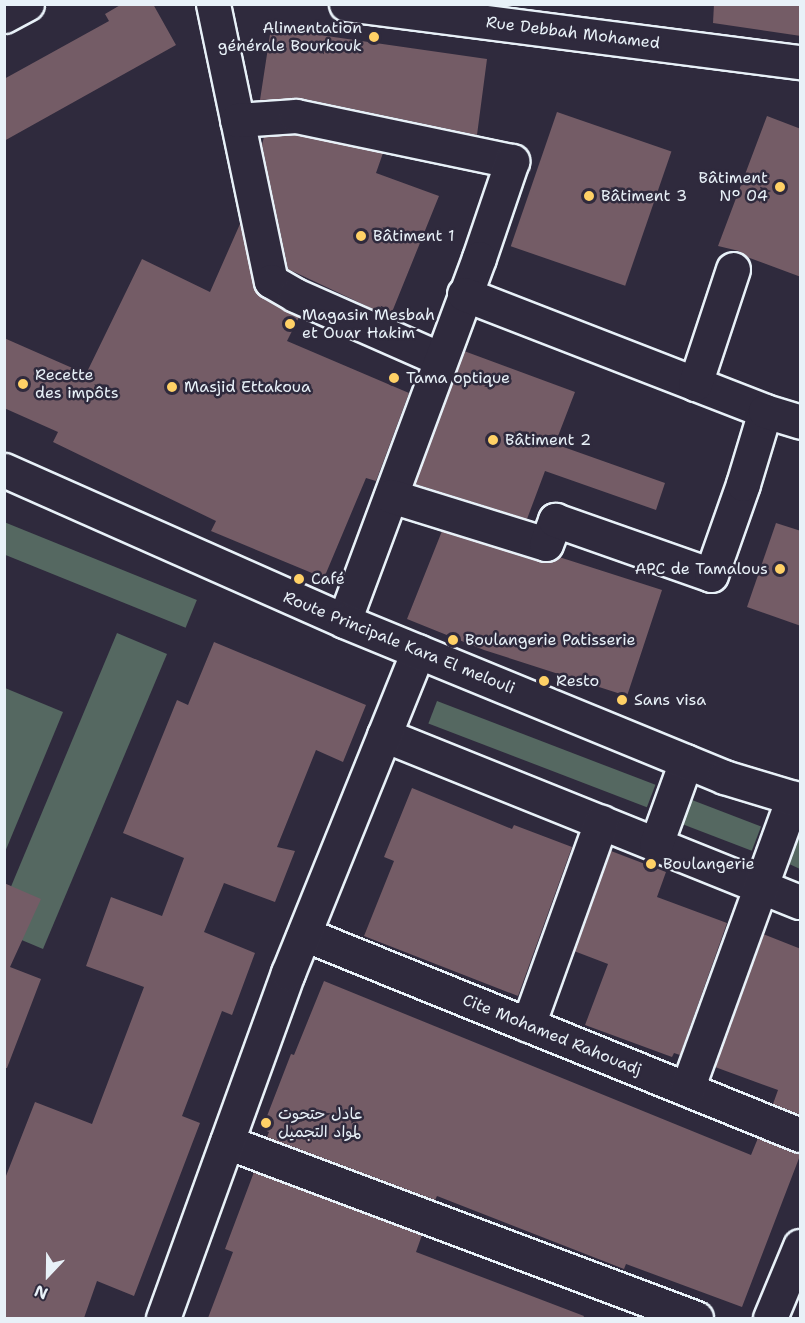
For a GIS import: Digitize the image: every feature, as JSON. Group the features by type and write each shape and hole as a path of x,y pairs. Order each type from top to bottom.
{"street":[{"path":"4,16 27,4"},
{"path":"213,4 271,281 295,295 440,359"},
{"name":"Rue Debbah Mohamed","path":"346,4 801,62"},
{"path":"237,120 296,116 512,161 344,621"},
{"path":"695,384 733,269"},
{"path":"464,294 765,411 801,422"},
{"path":"391,496 546,544 555,520 711,575 743,484 765,411"},
{"name":"Route Principale Kara El melouli","path":"4,471 344,621 724,777 797,799"},
{"path":"163,1318 304,934 418,651"},
{"path":"384,735 801,902"},
{"path":"656,844 686,761"},
{"path":"687,1089 761,886 797,799"},
{"path":"528,1025 601,822"},
{"name":"Cite Mohamed Rahouadj","path":"304,934 801,1135"},
{"path":"226,1142 696,1318"},
{"path":"770,1318 801,1246"}],"green space":[{"path":"4,522 197,600 186,628 4,554"},
{"path":"117,633 167,654 43,949 5,933 5,901"},
{"path":"5,688 63,712 5,852"},
{"path":"437,701 655,785 647,807 428,723"},
{"path":"692,800 761,827 752,851 683,824"},
{"path":"796,837 800,839 800,869 785,862"}],"building":[{"path":"122,4 153,4 176,45 4,141 4,79 109,21 105,14"},
{"path":"714,4 801,4 801,36 713,23"},
{"path":"271,28 487,59 477,135 300,98 260,100"},
{"name":"Bâtiment 3","path":"557,112 671,151 625,286 511,246"},
{"name":"Bâtiment N° 04","path":"767,116 801,129 801,277 747,257 739,251 718,246"},
{"name":"Bâtiment 1","path":"295,135 383,153 376,173 439,196 390,317 288,269 262,145 264,137"},
{"path":"240,224 256,292 299,317 287,341 409,393 376,481 366,478 324,578 211,531 216,521 53,442 58,432 4,408 4,338 86,374 142,259 210,292"},
{"name":"Bâtiment 2","path":"464,351 575,392 555,444 665,483 656,510 545,471 527,519 415,484"},
{"name":"APC de Tamalous","path":"776,523 801,531 801,626 747,607"},
{"path":"442,531 540,562 550,562 559,557 662,590 627,696 484,650 407,619"},
{"path":"214,642 366,705 343,762 316,750 277,847 295,851 275,902 224,883 204,932 255,953 232,1015 222,1011 182,1116 200,1123 134,1296 97,1281 84,1318 4,1318 4,1181 35,1102 92,1124 144,987 86,966 111,897 162,916 184,858 123,833 177,700 188,705"},
{"path":"412,788 512,829 514,825 572,847 518,996 364,936 394,861 384,857"},
{"path":"611,851 666,872 657,897 727,923 680,1055 674,1053 672,1057 585,1025 608,964 574,951"},
{"path":"4,883 41,899 10,967 41,979 7,1068 4,1068"},
{"path":"763,934 801,949 801,1115 773,1104 778,1090 715,1067"},
{"path":"324,981 751,1155 758,1138 801,1153 742,1307 626,1264 624,1269 437,1196 435,1200 267,1137 269,1132 262,1129 291,1054 294,1055"},
{"path":"254,1172 422,1235 416,1252 584,1316 583,1318 208,1318 233,1252 225,1249"}],"place":[{"name":"Alimentation générale Bourkouk","path":"374,37"},
{"name":"Bâtiment N° 04","path":"780,187"},
{"name":"Bâtiment 3","path":"589,196"},
{"name":"Bâtiment 1","path":"361,236"},
{"name":"Magasin Mesbah et Ouar Hakim","path":"290,324"},
{"name":"Tama optique","path":"394,378"},
{"name":"Recette des impôts","path":"23,384"},
{"name":"Masjid Ettakoua","path":"172,387"},
{"name":"Bâtiment 2","path":"493,440"},
{"name":"APC de Tamalous","path":"780,569"},
{"name":"Café","path":"299,579"},
{"name":"Boulangerie Patisserie","path":"453,640"},
{"name":"Resto","path":"544,681"},
{"name":"Sans visa","path":"622,700"},
{"name":"Boulangerie","path":"651,864"},
{"name":"عادل حتحوت لمواد التجميل","path":"266,1123"}]}
